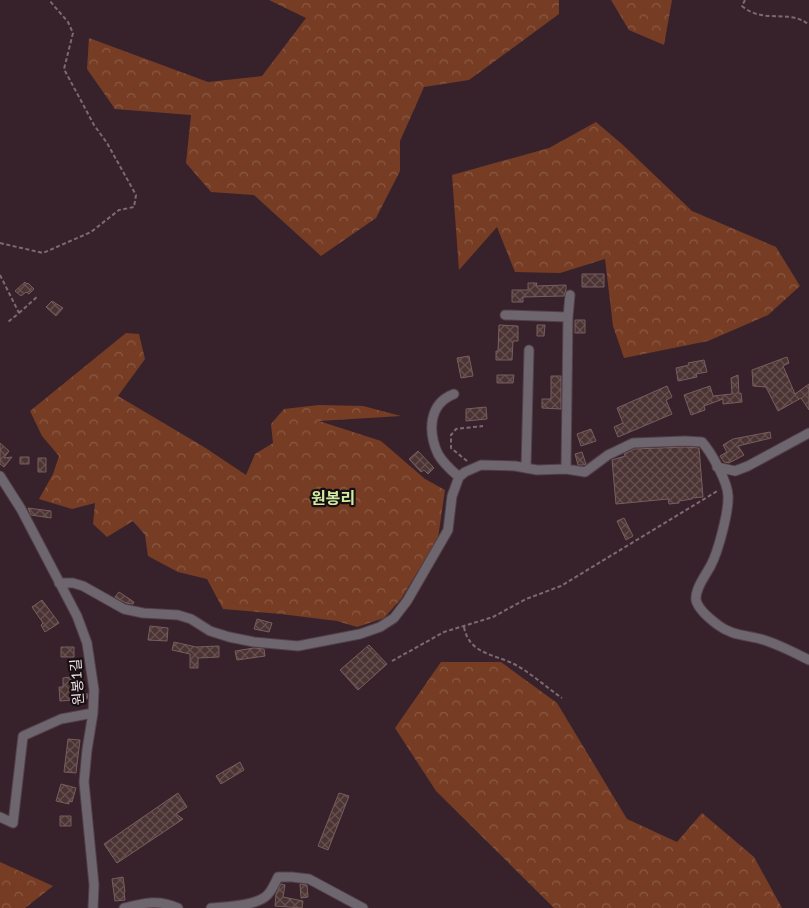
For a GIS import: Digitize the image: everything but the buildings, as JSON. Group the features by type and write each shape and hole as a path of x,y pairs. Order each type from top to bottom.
{"street":[{"path":"566,469 570,295"},
{"path":"505,316 568,317"},
{"path":"526,468 528,350"},
{"path":"454,394 446,397 438,404 433,414 432,425 439,455 459,477"},
{"path":"716,467 735,471 809,433"},
{"path":"59,583 73,583 83,586 124,608 144,613 178,615 191,619 210,631 254,642 298,646 360,634 380,627 394,618 407,601 448,530 452,496 459,477 465,472 481,465 537,470 566,469 585,472 608,455 633,444 702,442 710,451 716,467 721,472 728,495 724,526 712,564 696,597 698,606 718,625 732,634 764,640 809,660"},
{"name":"원봉1길","path":"0,476 21,509 77,616 88,643 94,690 84,782 94,885 92,908"},
{"path":"0,817 13,823 23,736 62,719 93,713"},
{"path":"211,908 229,907 258,901 266,897 278,877 309,879 364,908"},
{"path":"124,908 154,902 170,904 178,908"}],"path":[{"path":"0,243 43,252 91,232 119,210 134,207 136,195 94,125 64,69 73,33 68,22 49,0"},
{"path":"745,0 742,6 749,12 766,17 802,19 809,25"},
{"path":"0,276 19,313"},
{"path":"8,322 38,296"},
{"path":"481,465 466,461 456,454 451,448 451,435 456,429 483,426"},
{"path":"392,661 444,632 493,617 526,599 561,586 725,486"},
{"path":"464,627 466,636 484,654 514,664 562,698"}],"green space":[{"path":"269,0 559,0 559,14 469,80 424,87 400,141 400,171 376,218 321,256 254,195 211,192 186,163 191,115 115,109 87,69 89,38 208,82 262,76 306,18"},
{"path":"611,0 672,0 664,45 629,30"},
{"path":"596,122 692,211 776,247 800,286 768,315 708,341 624,358 613,326 605,259 560,273 515,272 497,227 459,270 452,175 549,148"},
{"path":"126,333 139,334 145,359 118,396 204,447 246,475 255,454 273,443 271,424 284,409 319,405 363,406 401,416 319,421 381,441 425,479 445,490 438,538 401,599 384,618 357,627 337,621 223,609 207,579 178,572 148,556 145,535 133,521 107,537 93,524 95,503 72,509 39,499 53,474 59,456 42,436 30,411"},
{"path":"441,662 501,662 557,703 627,819 677,842 702,813 754,857 782,908 554,908 436,791 395,728"},
{"path":"0,862 53,886 25,908 0,908"}],"district":[{"name":"원봉리","path":"333,498"}]}
